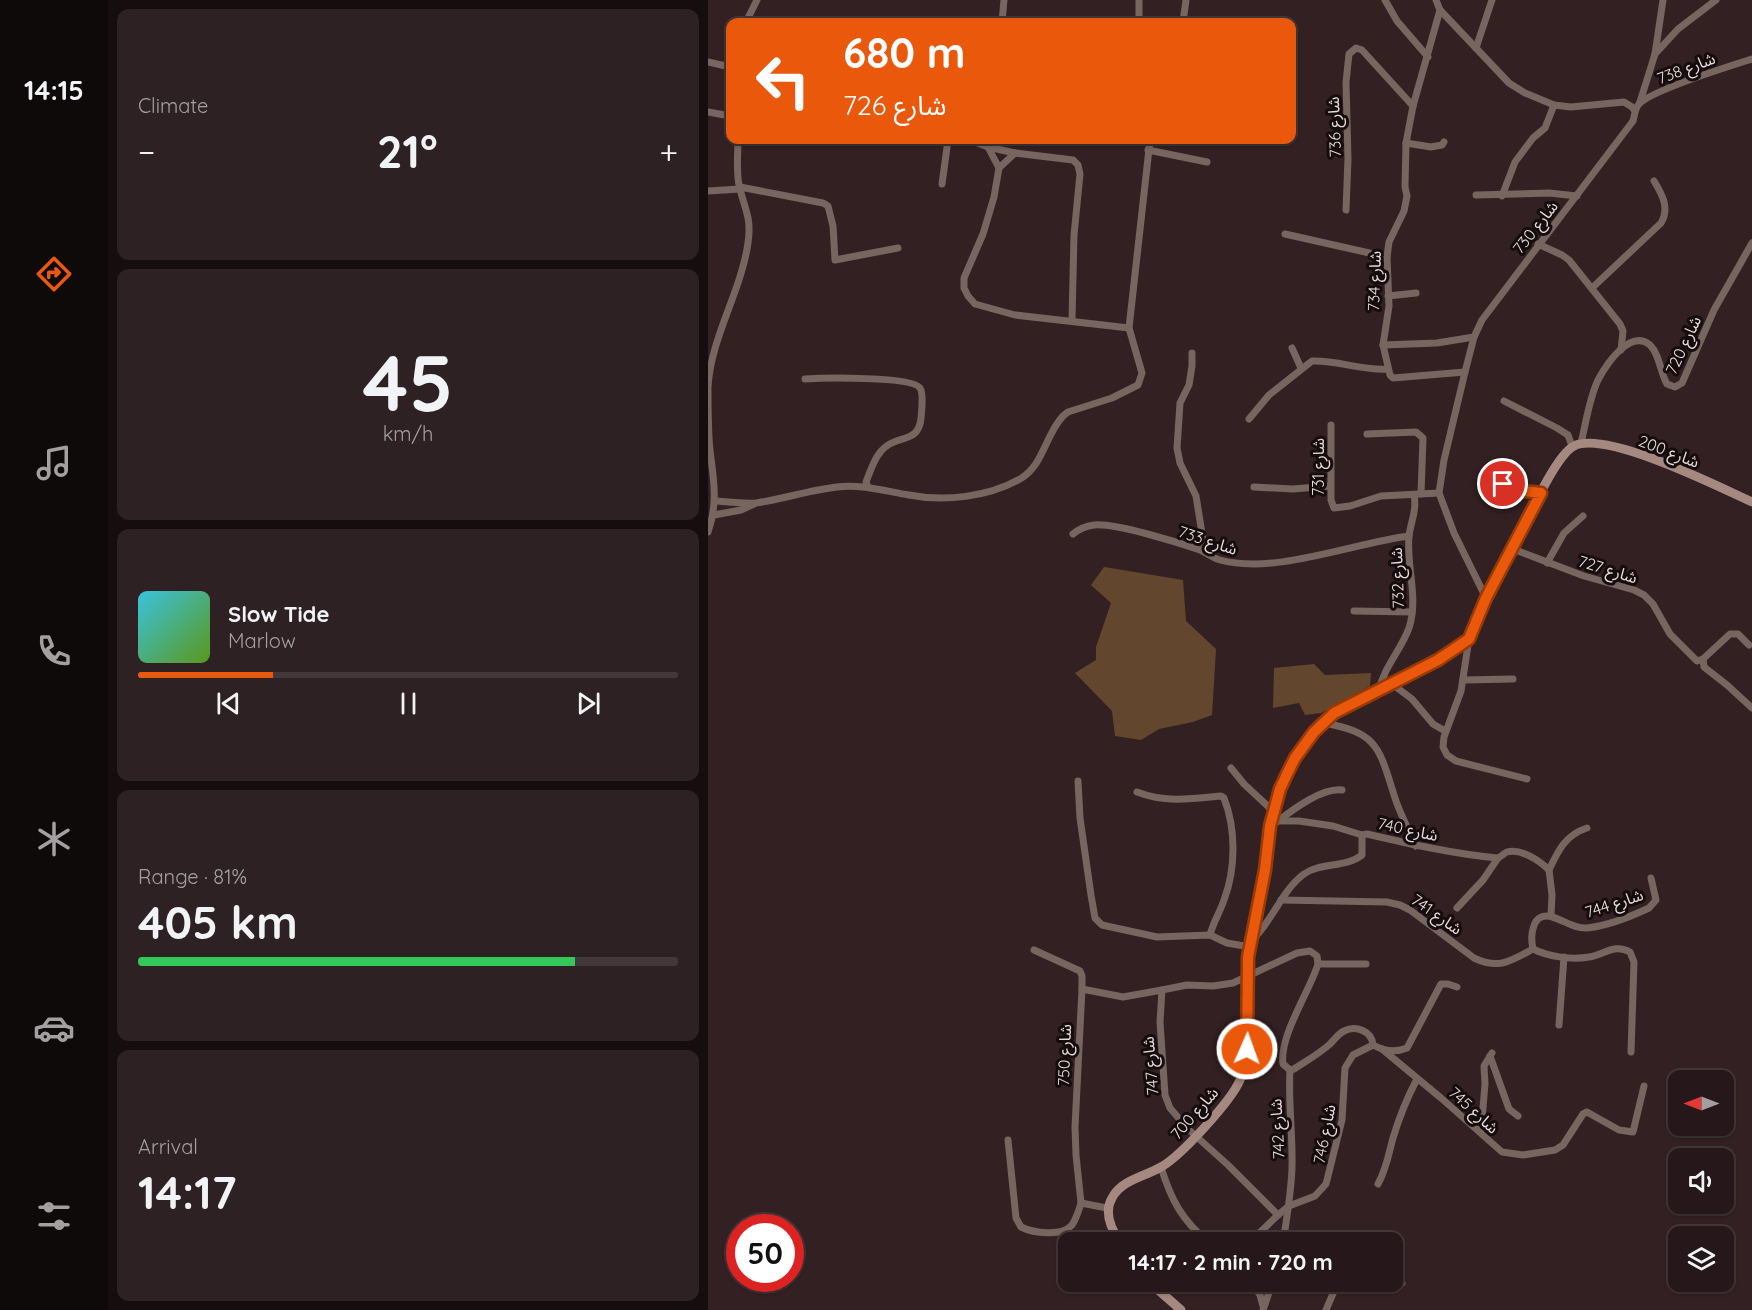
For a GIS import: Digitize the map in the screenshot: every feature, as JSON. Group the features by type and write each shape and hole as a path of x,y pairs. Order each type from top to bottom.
{"main road":[{"name":"شارع 200","path":"1577,445 1602,444 1653,458 1752,502"},
{"path":"1469,639 1486,598 1541,493 1565,453 1577,445"},
{"name":"شارع 700","path":"1107,1208 1113,1194 1129,1181 1161,1167 1196,1137 1229,1097 1240,1078 1248,1042 1248,976 1251,943 1280,789 1295,758 1314,732 1334,713 1438,660 1469,639"},
{"path":"1107,1208 1115,1232"},
{"path":"1161,1292 1182,1310"}],"street":[{"path":"748,18 758,0"},
{"path":"1002,18 1004,0"},
{"path":"1139,0 1139,18"},
{"path":"1184,18 1186,0"},
{"path":"1385,0 1397,21 1428,57"},
{"path":"1436,0 1440,10 1509,83 1525,93 1554,105 1571,107 1624,102 1635,111 1655,54 1663,0"},
{"path":"1476,48 1492,0"},
{"path":"1655,54 1678,29 1716,0"},
{"name":"شارع 734","path":"1388,369 1383,345 1388,296 1389,242 1404,211 1407,196 1405,187 1406,143 1413,106 1440,10"},
{"name":"شارع 736","path":"1346,210 1348,150 1346,82 1349,54 1356,48 1365,54 1413,106"},
{"name":"شارع 738","path":"1640,102 1669,88 1752,59"},
{"path":"708,62 726,66"},
{"path":"1502,196 1515,162 1533,138 1545,128 1554,105"},
{"name":"شارع 730","path":"1486,598 1454,533 1439,493 1444,460 1474,337 1497,297 1633,121 1635,111"},
{"path":"708,112 726,115"},
{"path":"1406,143 1431,147 1442,145 1444,142"},
{"path":"708,532 716,501 710,450 708,387 714,353 740,281 749,241 749,214 740,188 738,144"},
{"path":"942,184 947,144"},
{"path":"980,144 1015,153 1073,160 1078,165 1080,174 1074,235 1072,320"},
{"path":"716,501 756,503 838,487 868,487 912,496 953,498 998,489 1022,478 1033,468 1063,416 1112,398 1138,385 1142,373 1129,328 1149,144"},
{"path":"988,147 999,168"},
{"path":"1148,150 1207,162"},
{"path":"1015,153 999,168 989,214 964,278 964,288 975,304 1015,315 1129,328"},
{"path":"1592,288 1661,223 1666,214 1665,203 1654,181"},
{"path":"708,191 740,188 823,203 828,206 833,226 835,260 897,248"},
{"path":"1476,195 1549,193 1577,196"},
{"path":"1285,234 1387,257"},
{"name":"شارع 720","path":"1621,350 1632,341 1644,342 1653,350 1667,384 1675,387 1682,383 1710,318 1752,243"},
{"path":"1504,401 1557,428 1577,445 1599,380 1621,350 1623,331 1620,324 1592,288 1569,260 1538,244"},
{"path":"1388,296 1416,293"},
{"path":"1383,345 1437,343 1474,337"},
{"path":"1292,348 1301,368"},
{"path":"1192,353 1189,385 1179,403 1178,453 1192,485 1200,513 1205,552"},
{"path":"1249,419 1269,395 1312,361 1388,369 1390,375 1397,379 1465,372"},
{"path":"805,379 900,381 916,384 920,388 922,407 917,431 913,435 884,447 876,458 866,482 868,487"},
{"name":"شارع 731","path":"1331,425 1332,506 1337,509 1375,497 1439,493"},
{"name":"شارع 732","path":"1368,434 1416,432 1423,438 1418,495 1409,536 1413,586 1412,612 1408,630 1385,673 1379,690"},
{"path":"1500,462 1502,482 1505,488 1541,493"},
{"path":"870,474 873,484 879,489"},
{"path":"1254,488 1293,489 1330,486"},
{"path":"714,515 741,510 756,503"},
{"path":"1547,563 1564,532 1583,516"},
{"name":"شارع 733","path":"1073,534 1086,527 1105,525 1147,534 1205,552 1218,559 1240,564 1300,558 1409,536"},
{"name":"شارع 727","path":"1513,549 1547,563 1644,595 1653,604 1674,638 1697,661 1703,659 1704,667 1752,708"},
{"path":"1354,611 1412,612"},
{"path":"1703,659 1730,634 1738,634 1749,645"},
{"path":"1469,639 1463,680 1454,712 1445,731 1443,747 1447,755 1456,761 1527,779"},
{"path":"1463,680 1513,680"},
{"path":"1392,684 1412,699 1433,724 1445,731"},
{"path":"1324,723 1359,732 1374,744 1385,762 1399,808 1416,846"},
{"path":"1231,768 1274,819 1333,826 1362,835"},
{"path":"1077,781 1090,895 1096,920 1102,925 1157,937 1210,935 1227,943 1251,943"},
{"path":"1274,819 1331,789 1342,790"},
{"path":"1137,792 1150,797 1171,800 1221,796 1224,798 1231,826 1232,871 1224,902 1210,935"},
{"path":"1587,828 1565,841 1549,870 1552,895 1551,916 1539,919 1533,926 1531,940 1533,949 1554,956 1590,957 1620,948 1633,955 1631,1052"},
{"name":"شارع 740","path":"1251,943 1265,928 1272,912 1281,900 1305,873 1315,868 1359,858 1363,851 1362,835 1367,834 1416,846 1498,858 1506,852 1520,852 1549,870"},
{"path":"1457,908 1483,880 1498,858"},
{"name":"شارع 744","path":"1551,916 1569,925 1587,928 1637,914 1654,904 1656,895 1651,878"},
{"name":"شارع 741","path":"1281,900 1376,902 1401,905 1474,958 1485,963 1505,963 1533,949"},
{"path":"1034,950 1080,971 1082,989 1123,997 1187,985 1213,986 1233,983 1297,953 1314,952 1318,964 1366,964"},
{"path":"1559,1025 1564,957"},
{"name":"شارع 742","path":"1285,1232 1292,1168 1290,1070 1283,1064 1282,1052 1318,964"},
{"path":"1290,1070 1347,1030 1364,1031 1372,1040 1373,1045 1382,1049 1396,1051 1407,1048 1441,984 1457,987"},
{"name":"شارع 750","path":"1081,1203 1075,1127 1082,989"},
{"name":"شارع 747","path":"1162,990 1160,1022 1165,1095 1173,1114 1278,1215"},
{"name":"شارع 746","path":"1278,1215 1289,1206 1315,1196 1326,1184 1342,1120 1345,1068 1353,1055 1373,1045"},
{"name":"شارع 745","path":"1382,1049 1481,1132 1493,1146 1502,1152 1523,1155 1548,1152 1559,1148 1583,1114 1587,1112 1619,1130 1633,1132 1644,1086"},
{"path":"1481,1132 1485,1084 1484,1065 1491,1054 1509,1109 1518,1116"},
{"path":"1378,1184 1388,1165 1392,1141 1417,1079"},
{"path":"1008,1140 1016,1218 1021,1227 1035,1231 1062,1231 1071,1226 1081,1203 1107,1208"},
{"path":"1161,1167 1171,1195 1184,1219 1198,1232"},
{"path":"1260,1232 1278,1215"},
{"path":"1258,1292 1263,1309"},
{"path":"1263,1309 1269,1292"},
{"path":"1326,1310 1334,1292"}],"shaded area":[{"path":"1104,567 1183,580 1186,621 1216,649 1212,715 1193,722 1159,729 1141,740 1115,736 1112,711 1075,673 1096,660 1096,647 1111,603 1091,585"},
{"path":"1314,664 1325,675 1371,673 1370,686 1321,713 1305,715 1299,703 1273,708 1274,668"}],"route":[{"path":"1247,1049 1248,957 1265,870 1270,826 1280,789 1295,758 1314,732 1334,713 1438,660 1469,639 1486,598 1541,493 1507,489 1503,484"}]}
